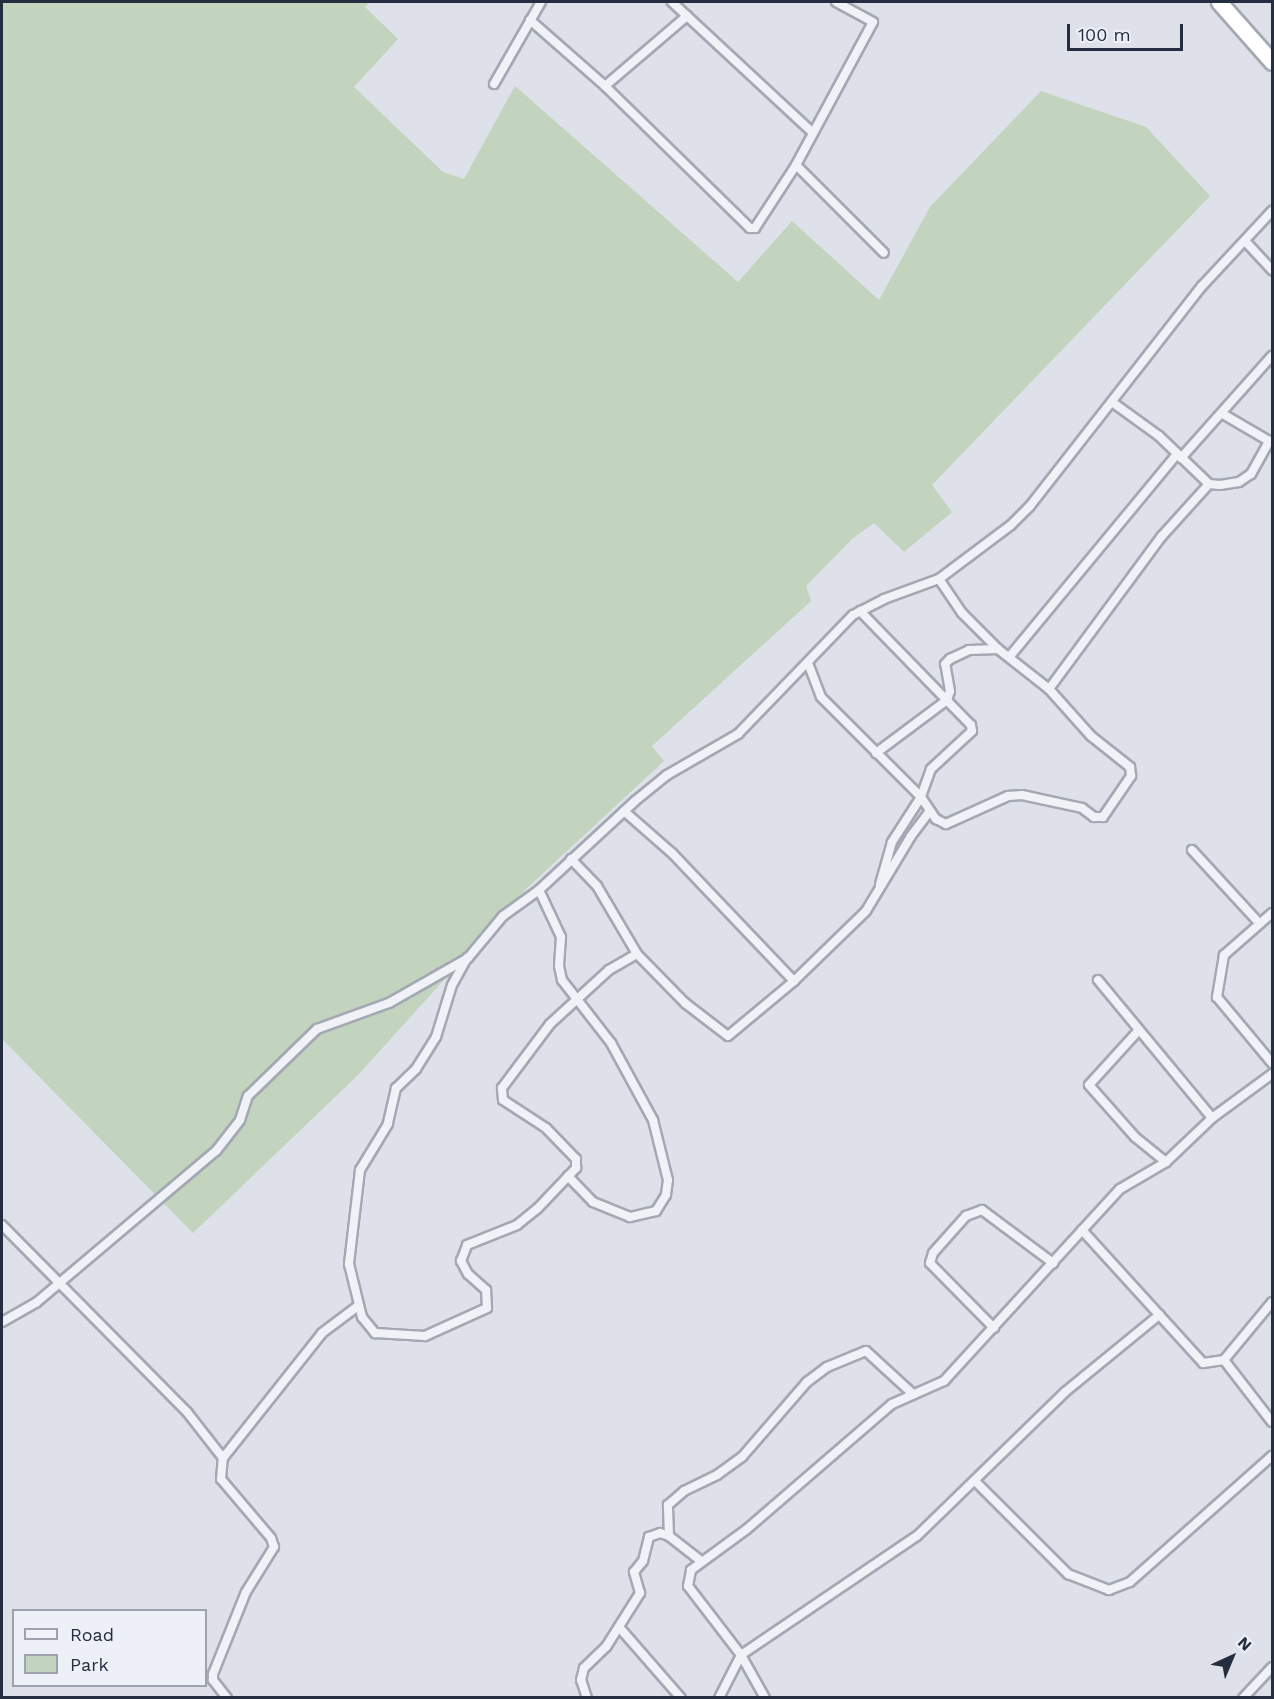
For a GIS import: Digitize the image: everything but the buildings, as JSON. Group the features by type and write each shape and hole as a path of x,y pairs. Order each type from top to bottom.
{"highway":[{"path":"1219,2 1272,62"}],"street":[{"path":"494,84 541,2"},
{"path":"672,2 813,133"},
{"path":"530,20 605,86 750,228 758,226 796,165 873,22 836,2"},
{"path":"605,86 687,16"},
{"path":"796,165 884,253"},
{"path":"637,954 576,999 540,1036 514,1068 500,1095 509,1106 534,1118 571,1151 576,1168 517,1224 467,1245 464,1268 489,1296 487,1308 425,1336 375,1333 368,1328 358,1306 349,1264 360,1170 391,1118 396,1088 416,1069 436,1037 452,985 468,958 503,915 539,890 667,775 738,734 860,611 939,579 1030,506 1202,286 1272,211"},
{"path":"1245,241 1272,270"},
{"path":"1010,656 1179,456 1223,414 1272,356"},
{"path":"1112,402 1179,456 1209,484"},
{"path":"1049,689 1161,536 1209,484 1244,480 1269,441 1223,414"},
{"path":"808,663 821,697 921,797 930,811 946,824 1008,796 1022,795 1082,808 1094,817 1103,817 1132,772 1091,736 1049,689 1010,656 998,649 962,613 939,579"},
{"path":"860,611 947,700 972,731 931,769 921,797 892,842 878,890"},
{"path":"876,753 947,700 950,691 945,664 969,650 998,649"},
{"path":"571,859 597,886 637,954 685,1003 728,1036 794,981 866,911 930,811"},
{"path":"624,812 672,853 794,981"},
{"path":"1192,850 1260,924"},
{"path":"539,890 561,937 558,966 562,980 611,1043 653,1120 668,1180 666,1195 656,1211 630,1217 593,1202 568,1176"},
{"path":"1272,913 1224,955 1217,997 1272,1063"},
{"path":"2,1322 37,1302 216,1151 240,1120 248,1096 316,1029 389,1004 468,958"},
{"path":"1098,980 1212,1118"},
{"path":"1139,1030 1089,1085 1135,1137 1166,1162"},
{"path":"765,1698 741,1655 688,1586 691,1570 747,1529 892,1404 944,1381 1130,1180 1166,1162 1212,1118 1272,1074"},
{"path":"994,1328 930,1263 933,1253 966,1216 982,1210 1053,1263"},
{"path":"2,1225 187,1412 223,1458"},
{"path":"1083,1230 1203,1363 1224,1360 1271,1307"},
{"path":"227,1698 213,1680 213,1674 246,1592 274,1547 271,1538 221,1479 223,1458 321,1333 358,1306"},
{"path":"719,1698 741,1655 917,1536 1065,1392 1159,1315"},
{"path":"669,1536 668,1505 684,1491 717,1475 742,1457 807,1382 827,1367 866,1351 913,1394"},
{"path":"1224,1360 1272,1422"},
{"path":"975,1481 1068,1574 1109,1590 1130,1582 1272,1456"},
{"path":"587,1698 581,1680 584,1668 606,1647 640,1593 634,1572 643,1561 646,1541 652,1534 669,1536 701,1561"},
{"path":"618,1627 681,1698"},
{"path":"1242,1698 1272,1667"}],"green space":[{"path":"2,2 369,2 365,7 398,39 354,87 443,172 464,179 515,86 738,282 792,221 879,300 930,207 1041,91 1146,127 1210,196 932,485 952,512 904,552 874,523 852,539 806,586 811,601 652,746 664,761 526,889 358,1075 193,1233 2,1039"}]}
